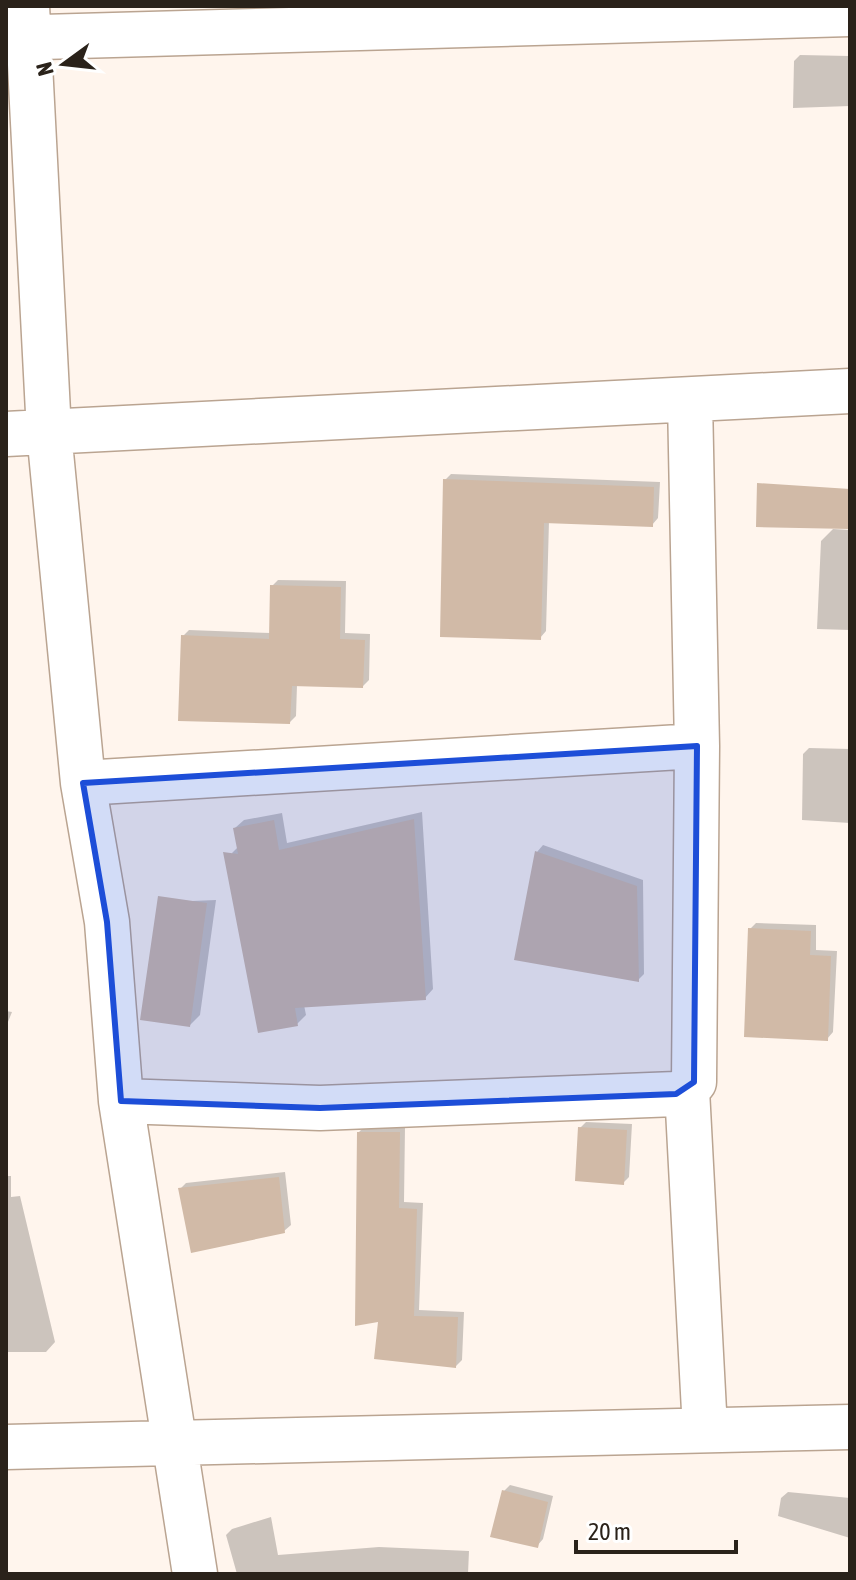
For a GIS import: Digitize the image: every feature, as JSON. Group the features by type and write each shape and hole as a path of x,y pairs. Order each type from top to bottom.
{"street":[{"path":"195,1574 171,1442 121,1101 107,922 83,783 49,432 20,27 850,14"},
{"path":"6,434 850,391"},
{"path":"121,1101 320,1108 551,1101 676,1094 687,1090 694,1082 697,746 690,400"},
{"path":"83,783 697,746"},
{"path":"687,1090 705,1430"},
{"path":"6,1447 850,1427"}],"highlighted area":[{"path":"697,746 694,1082 676,1094 551,1101 320,1108 121,1101 107,922 83,783"}],"building":[{"path":"443,479 654,487 653,527 544,523 541,640 440,637"},
{"path":"757,483 850,489 850,529 756,527"},
{"path":"270,585 341,587 340,639 365,640 363,688 292,686 290,724 178,721 181,635 269,639"},
{"path":"414,819 426,1000 295,1008 298,1026 258,1033 223,852 238,854 233,828 274,820 279,850"},
{"path":"535,851 637,886 639,982 514,960"},
{"path":"158,896 207,903 190,1027 140,1020"},
{"path":"748,928 811,931 810,955 831,956 828,1041 744,1037"},
{"path":"578,1127 627,1130 624,1185 575,1181"},
{"path":"357,1132 400,1132 399,1208 417,1209 414,1316 458,1317 456,1368 374,1359 378,1322 355,1326"},
{"path":"279,1177 285,1233 191,1253 178,1188"},
{"path":"502,1490 548,1502 538,1548 490,1537"}]}
